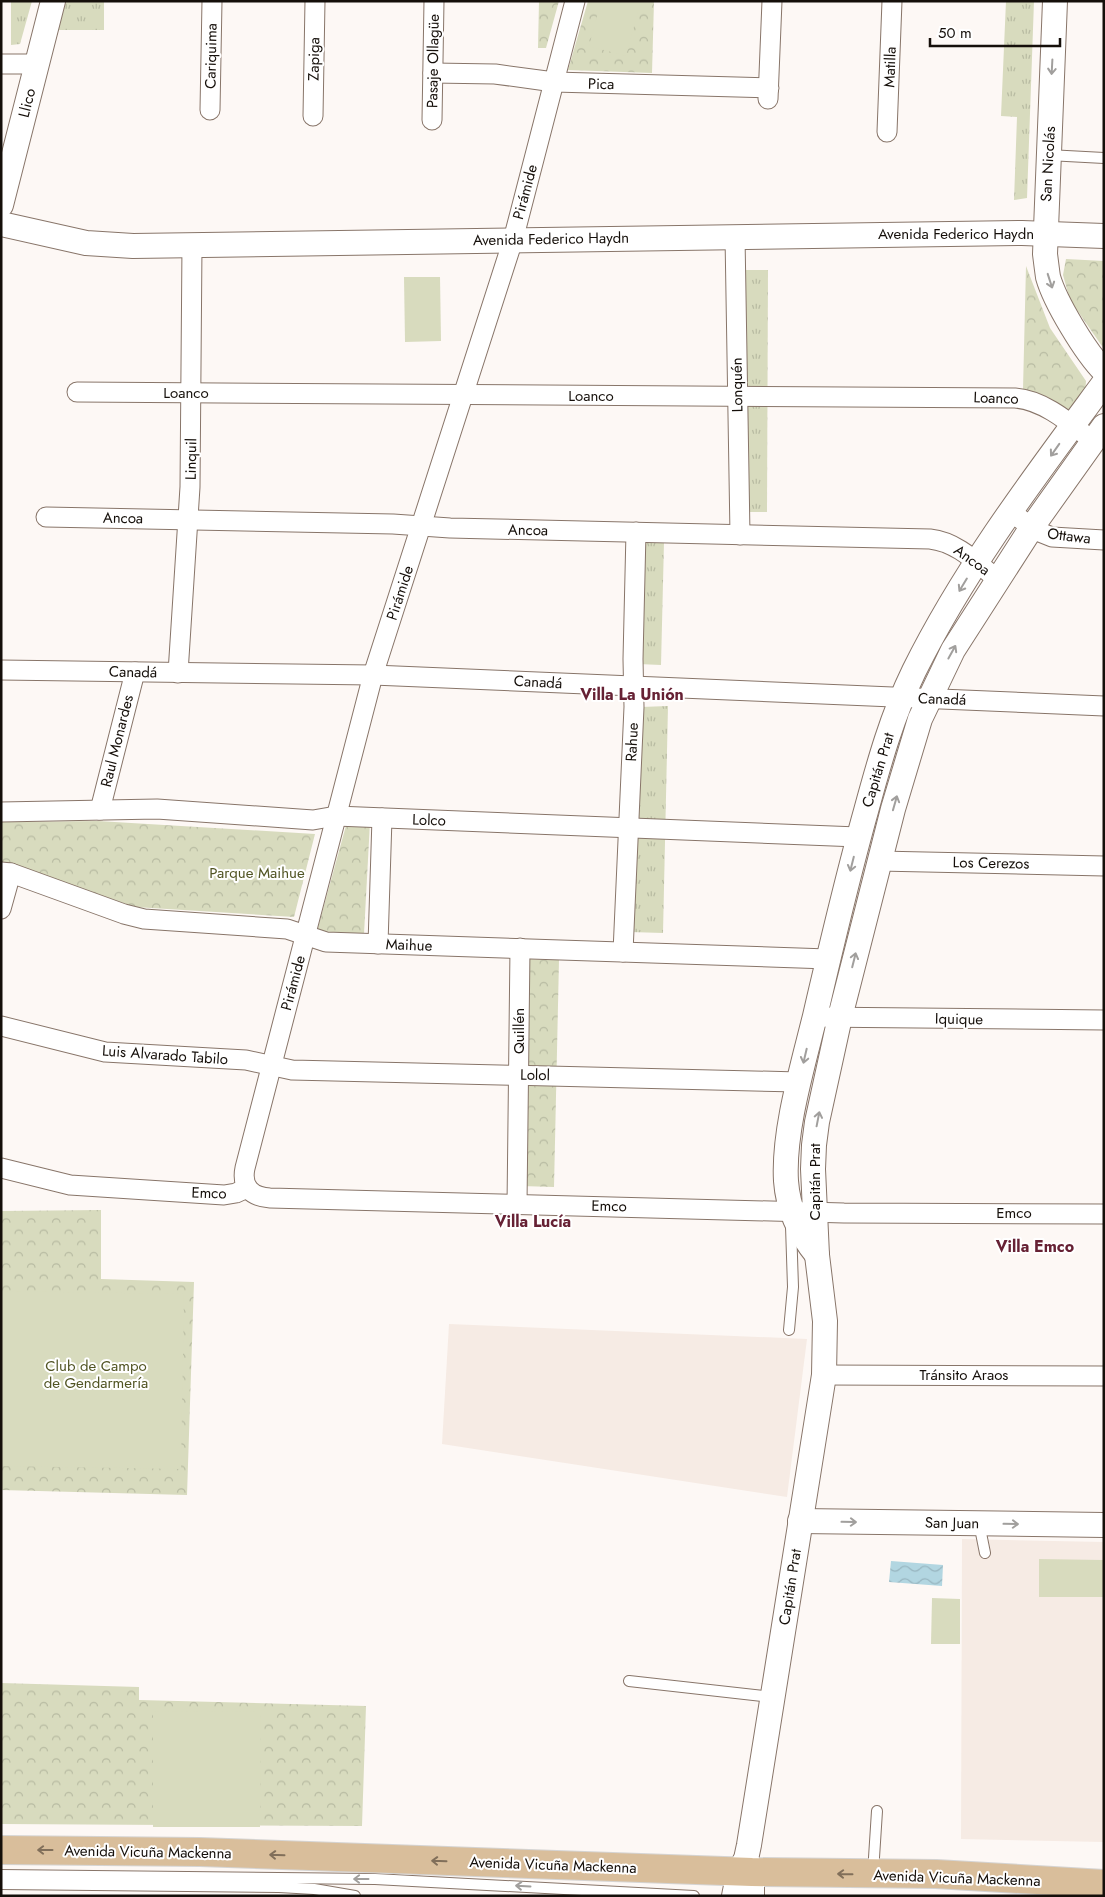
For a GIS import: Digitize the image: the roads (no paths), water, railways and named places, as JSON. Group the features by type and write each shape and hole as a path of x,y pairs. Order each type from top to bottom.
{"main road":[{"name":"Avenida Vicuña Mackenna","path":"1,1850 200,1852 745,1879 873,1874 936,1874 1104,1884"}],"street":[{"name":"Llico","path":"1,205 53,1"},
{"name":"Cariquima","path":"210,110 212,1"},
{"name":"Zapiga","path":"314,116 316,1"},
{"name":"Pasaje Ollagüe","path":"432,120 434,1"},
{"name":"Pirámide","path":"247,1188 244,1175 373,674 513,240 575,1"},
{"name":"Pica","path":"433,73 495,74 554,82 768,93 772,1"},
{"name":"Matilla","path":"888,132 892,1"},
{"name":"San Nicolás","path":"1055,1 1045,254 1051,285 1064,312 1093,358 1104,371"},
{"path":"1,64 37,64"},
{"name":"Avenida Federico Haydn","path":"1,224 102,245 1045,233 1104,236"},
{"name":"Lonquén","path":"734,236 740,535"},
{"name":"Linquil","path":"178,672 188,520 192,245"},
{"name":"Capitán Prat","path":"817,1254 804,1239 791,1210 787,1193 786,1164 799,1082 814,1017 858,837 882,753 902,698 929,642 976,562 1072,425 1104,383"},
{"name":"Loanco","path":"77,392 1021,398 1037,403 1072,425 1098,433"},
{"name":"Capitán Prat","path":"745,1879 772,1697 824,1375 826,1321 817,1254 813,1169 814,1145 817,1122 840,1017 879,861 909,753 929,699 953,650 998,579 1098,433"},
{"name":"Ottawa","path":"1011,512 1037,531 1052,537 1104,540"},
{"name":"Ancoa","path":"46,516 938,540 954,546 998,579"},
{"name":"Rahue","path":"623,952 634,707 636,532"},
{"name":"Canadá","path":"1,670 373,674 1104,706"},
{"name":"Raul Monardes","path":"100,810 135,672"},
{"name":"Lolco","path":"1,812 157,809 313,820 336,816 858,837"},
{"path":"378,944 382,818"},
{"name":"Los Cerezos","path":"879,861 1104,866"},
{"path":"1,909 6,873"},
{"name":"Maihue","path":"6,873 124,914 144,919 287,929 326,942 828,959"},
{"name":"Quillén","path":"517,1205 520,948"},
{"name":"Iquique","path":"814,1017 1104,1020"},
{"name":"Luis Alvarado Tabilo","path":"1,1026 104,1052 246,1060 271,1065"},
{"name":"Lolol","path":"271,1065 292,1070 799,1082"},
{"name":"Emco","path":"1,1168 78,1186 224,1194 236,1193 247,1188 253,1194 270,1198 815,1211 1104,1214"},
{"name":"Tránsito Araos","path":"824,1375 1104,1376"},
{"name":"San Juan","path":"800,1521 1104,1525"}],"lane":[{"path":"1048,155 1104,158"},
{"name":"Capitán Prat","path":"789,1330 793,1287 791,1210"},
{"path":"979,1524 985,1553"},
{"path":"628,1681 772,1697"},
{"path":"873,1874 877,1811"},
{"path":"1,1875 375,1880 694,1896"},
{"path":"1,1884 279,1887 314,1889 355,1896"}],"water":[{"path":"891,1561 943,1565 942,1586 889,1582"}],"district":[{"name":"Villa La Unión","path":"632,694"},
{"name":"Villa Lucía","path":"533,1221"},
{"name":"Villa Emco","path":"1035,1246"}],"park label":[{"name":"Parque Maihue","path":"257,873"},
{"name":"Club de Campo de Gendarmería","path":"96,1374"}]}
